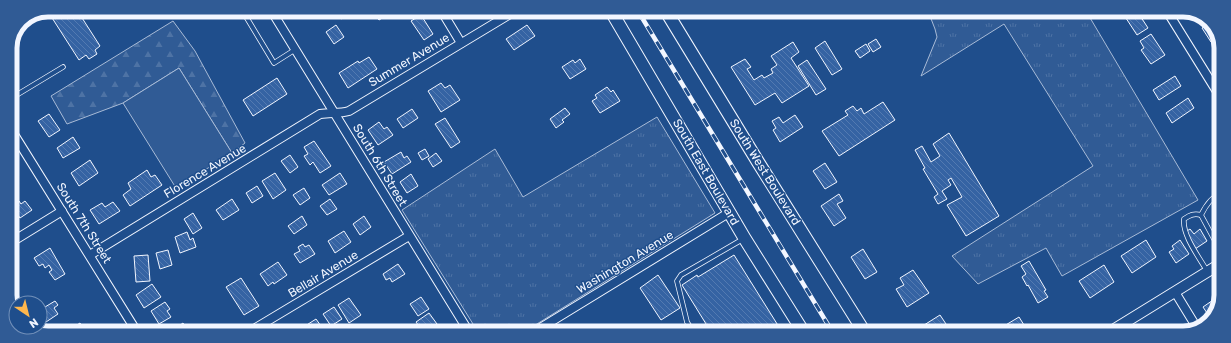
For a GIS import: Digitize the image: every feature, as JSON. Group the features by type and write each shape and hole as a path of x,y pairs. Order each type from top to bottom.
{"main road":[{"name":"South East Boulevard","path":"615,17 745,238 800,326"},
{"name":"South West Boulevard","path":"670,17 758,162 862,326"}],"street":[{"name":"South 6th Street","path":"276,17 465,326"},
{"path":"445,17 461,43"},
{"name":"Summer Avenue","path":"335,113 349,111 503,17"},
{"path":"1171,17 1214,87"},
{"name":"Florence Avenue","path":"90,255 320,114 335,113"},
{"name":"South 7th Street","path":"17,139 90,255 132,326"},
{"path":"17,239 62,211"},
{"name":"Washington Avenue","path":"544,326 730,212"},
{"name":"Bellair Avenue","path":"259,326 409,236"},
{"path":"1119,326 1214,268"},
{"path":"1175,292 1194,324"}],"lane":[{"path":"246,17 274,63 296,49"},
{"path":"17,95 62,67"},
{"path":"1201,215 1204,208 1214,197"},
{"path":"1201,215 1191,215 1184,219 1183,225 1185,233 1208,272"},
{"path":"1201,215 1214,239"},
{"path":"689,326 687,322 678,281 681,275 745,238"}],"green space":[{"path":"930,17 1090,17 1198,200 1062,276 1046,248 978,284 952,256 1093,166 1004,24 921,76 937,37"},
{"path":"173,21 195,51 245,143 232,153 179,68 123,103 67,124 51,96"},
{"path":"657,117 715,213 534,326 474,326 402,210 495,149 523,197"}],"shaded area":[{"path":"179,68 232,153 176,188 123,103"}],"building":[{"path":"51,17 81,17 100,46 95,50 97,54 89,59 86,55 79,60"},
{"path":"377,17 384,17 379,20"},
{"path":"418,17 422,17 433,34 424,40 411,21"},
{"path":"1125,17 1141,17 1148,28 1137,35"},
{"path":"336,25 344,37 334,44 326,32"},
{"path":"527,25 535,36 514,50 506,39"},
{"path":"1205,26 1208,29 1213,41 1211,42 1202,28"},
{"path":"1151,34 1165,55 1151,64 1141,50 1144,48 1140,41"},
{"path":"876,39 881,47 873,52 868,44"},
{"path":"825,41 842,69 832,75 815,48"},
{"path":"793,42 799,52 791,58 809,86 782,103 775,93 755,105 731,67 745,59 751,67 747,69 754,80 762,75 764,78 773,73 771,69 777,65 771,56"},
{"path":"866,44 870,51 860,58 855,51"},
{"path":"369,57 377,69 348,88 339,73 358,61 359,63"},
{"path":"580,59 586,69 570,79 562,67 573,60 575,63"},
{"path":"807,60 826,89 816,95 798,66"},
{"path":"1175,76 1181,86 1159,100 1153,90"},
{"path":"277,78 287,94 253,116 243,100"},
{"path":"441,83 445,88 450,85 460,100 441,112 428,91"},
{"path":"607,87 611,92 613,90 620,101 600,113 592,101 597,98 595,95"},
{"path":"1188,98 1194,108 1172,123 1166,113"},
{"path":"883,102 895,120 839,156 822,131 848,115 845,111 853,106 857,111 861,108 864,114"},
{"path":"565,108 570,114 562,120 564,122 556,128 550,119"},
{"path":"412,109 418,118 403,128 397,119"},
{"path":"49,114 60,130 49,137 38,121"},
{"path":"795,115 803,127 780,142 773,130 776,128 772,121 779,117 783,123"},
{"path":"445,118 460,142 451,148 435,124"},
{"path":"379,122 384,129 387,127 393,135 378,145 368,130"},
{"path":"949,133 999,216 966,236 947,205 962,197 951,178 948,180 951,185 942,191 947,199 938,204 934,197 938,194 923,169 925,168 915,150 922,146 931,162 940,156 933,144"},
{"path":"73,137 80,148 63,158 57,148"},
{"path":"314,141 331,166 320,173 313,162 310,165 304,156 308,154 304,147"},
{"path":"425,149 429,156 422,160 418,153"},
{"path":"401,152 404,158 407,156 411,162 392,174 384,162"},
{"path":"436,153 442,161 433,167 428,159"},
{"path":"290,155 298,167 290,173 281,161"},
{"path":"90,160 98,173 79,186 71,173"},
{"path":"825,163 837,182 825,189 813,171"},
{"path":"147,170 151,177 155,175 162,185 130,206 123,195 131,189 128,183"},
{"path":"275,173 286,190 273,199 262,181"},
{"path":"340,173 347,184 329,195 322,185"},
{"path":"411,174 418,186 407,193 400,182"},
{"path":"257,186 263,196 252,203 246,193"},
{"path":"304,188 310,198 300,205 293,195"},
{"path":"839,194 843,201 837,204 846,218 834,226 821,206"},
{"path":"232,199 239,210 223,220 216,210"},
{"path":"330,199 337,209 327,215 320,206"},
{"path":"19,201 21,204 25,201 32,210 20,218 17,214 17,202"},
{"path":"113,202 120,211 99,224 90,210 102,203 105,207"},
{"path":"193,213 202,228 193,234 184,219"},
{"path":"302,216 307,225 294,234 288,226"},
{"path":"364,216 371,227 360,235 353,224"},
{"path":"1190,229 1194,234 1200,229 1207,241 1195,249 1184,233"},
{"path":"344,231 351,242 335,253 328,241"},
{"path":"187,232 190,240 193,238 196,247 180,253 175,237"},
{"path":"1146,240 1156,257 1132,273 1121,256"},
{"path":"1180,240 1189,254 1176,263 1169,252 1174,249 1172,246"},
{"path":"303,244 305,247 309,245 315,254 300,263 294,254 300,251 298,247"},
{"path":"50,248 65,274 55,280 49,272 52,270 49,265 45,268 43,264 39,266 34,258"},
{"path":"863,249 877,272 865,279 851,257"},
{"path":"168,250 172,265 160,269 156,253"},
{"path":"148,255 150,281 136,282 134,256"},
{"path":"734,255 778,326 707,326 682,285 697,275 698,277"},
{"path":"1029,261 1046,290 1044,291 1048,297 1038,303 1022,277 1026,274 1021,266"},
{"path":"278,262 287,275 274,284 273,282 268,286 260,274"},
{"path":"398,264 405,274 392,282 390,278 386,280 383,274"},
{"path":"1104,265 1114,282 1090,298 1079,281"},
{"path":"913,270 929,293 907,307 896,289 904,285 900,278"},
{"path":"658,275 680,308 661,320 640,288"},
{"path":"241,278 259,306 244,315 226,287"},
{"path":"152,284 161,297 144,308 136,295"},
{"path":"421,297 429,309 418,316 410,304"},
{"path":"349,298 361,315 349,323 338,305"},
{"path":"1213,300 1212,307 1208,314 1203,307"},
{"path":"55,301 58,305 54,308 58,314 48,321 48,305"},
{"path":"165,302 170,309 167,311 171,317 159,324 151,311"},
{"path":"334,307 342,319 331,326 323,314"},
{"path":"429,313 437,324 434,326 419,326 416,322"},
{"path":"940,315 947,326 923,326"},
{"path":"1019,317 1025,326 1004,326"},
{"path":"316,319 321,326 305,326"},
{"path":"80,323 82,326 75,326"}],"railway":[{"path":"642,17 829,326"}]}
